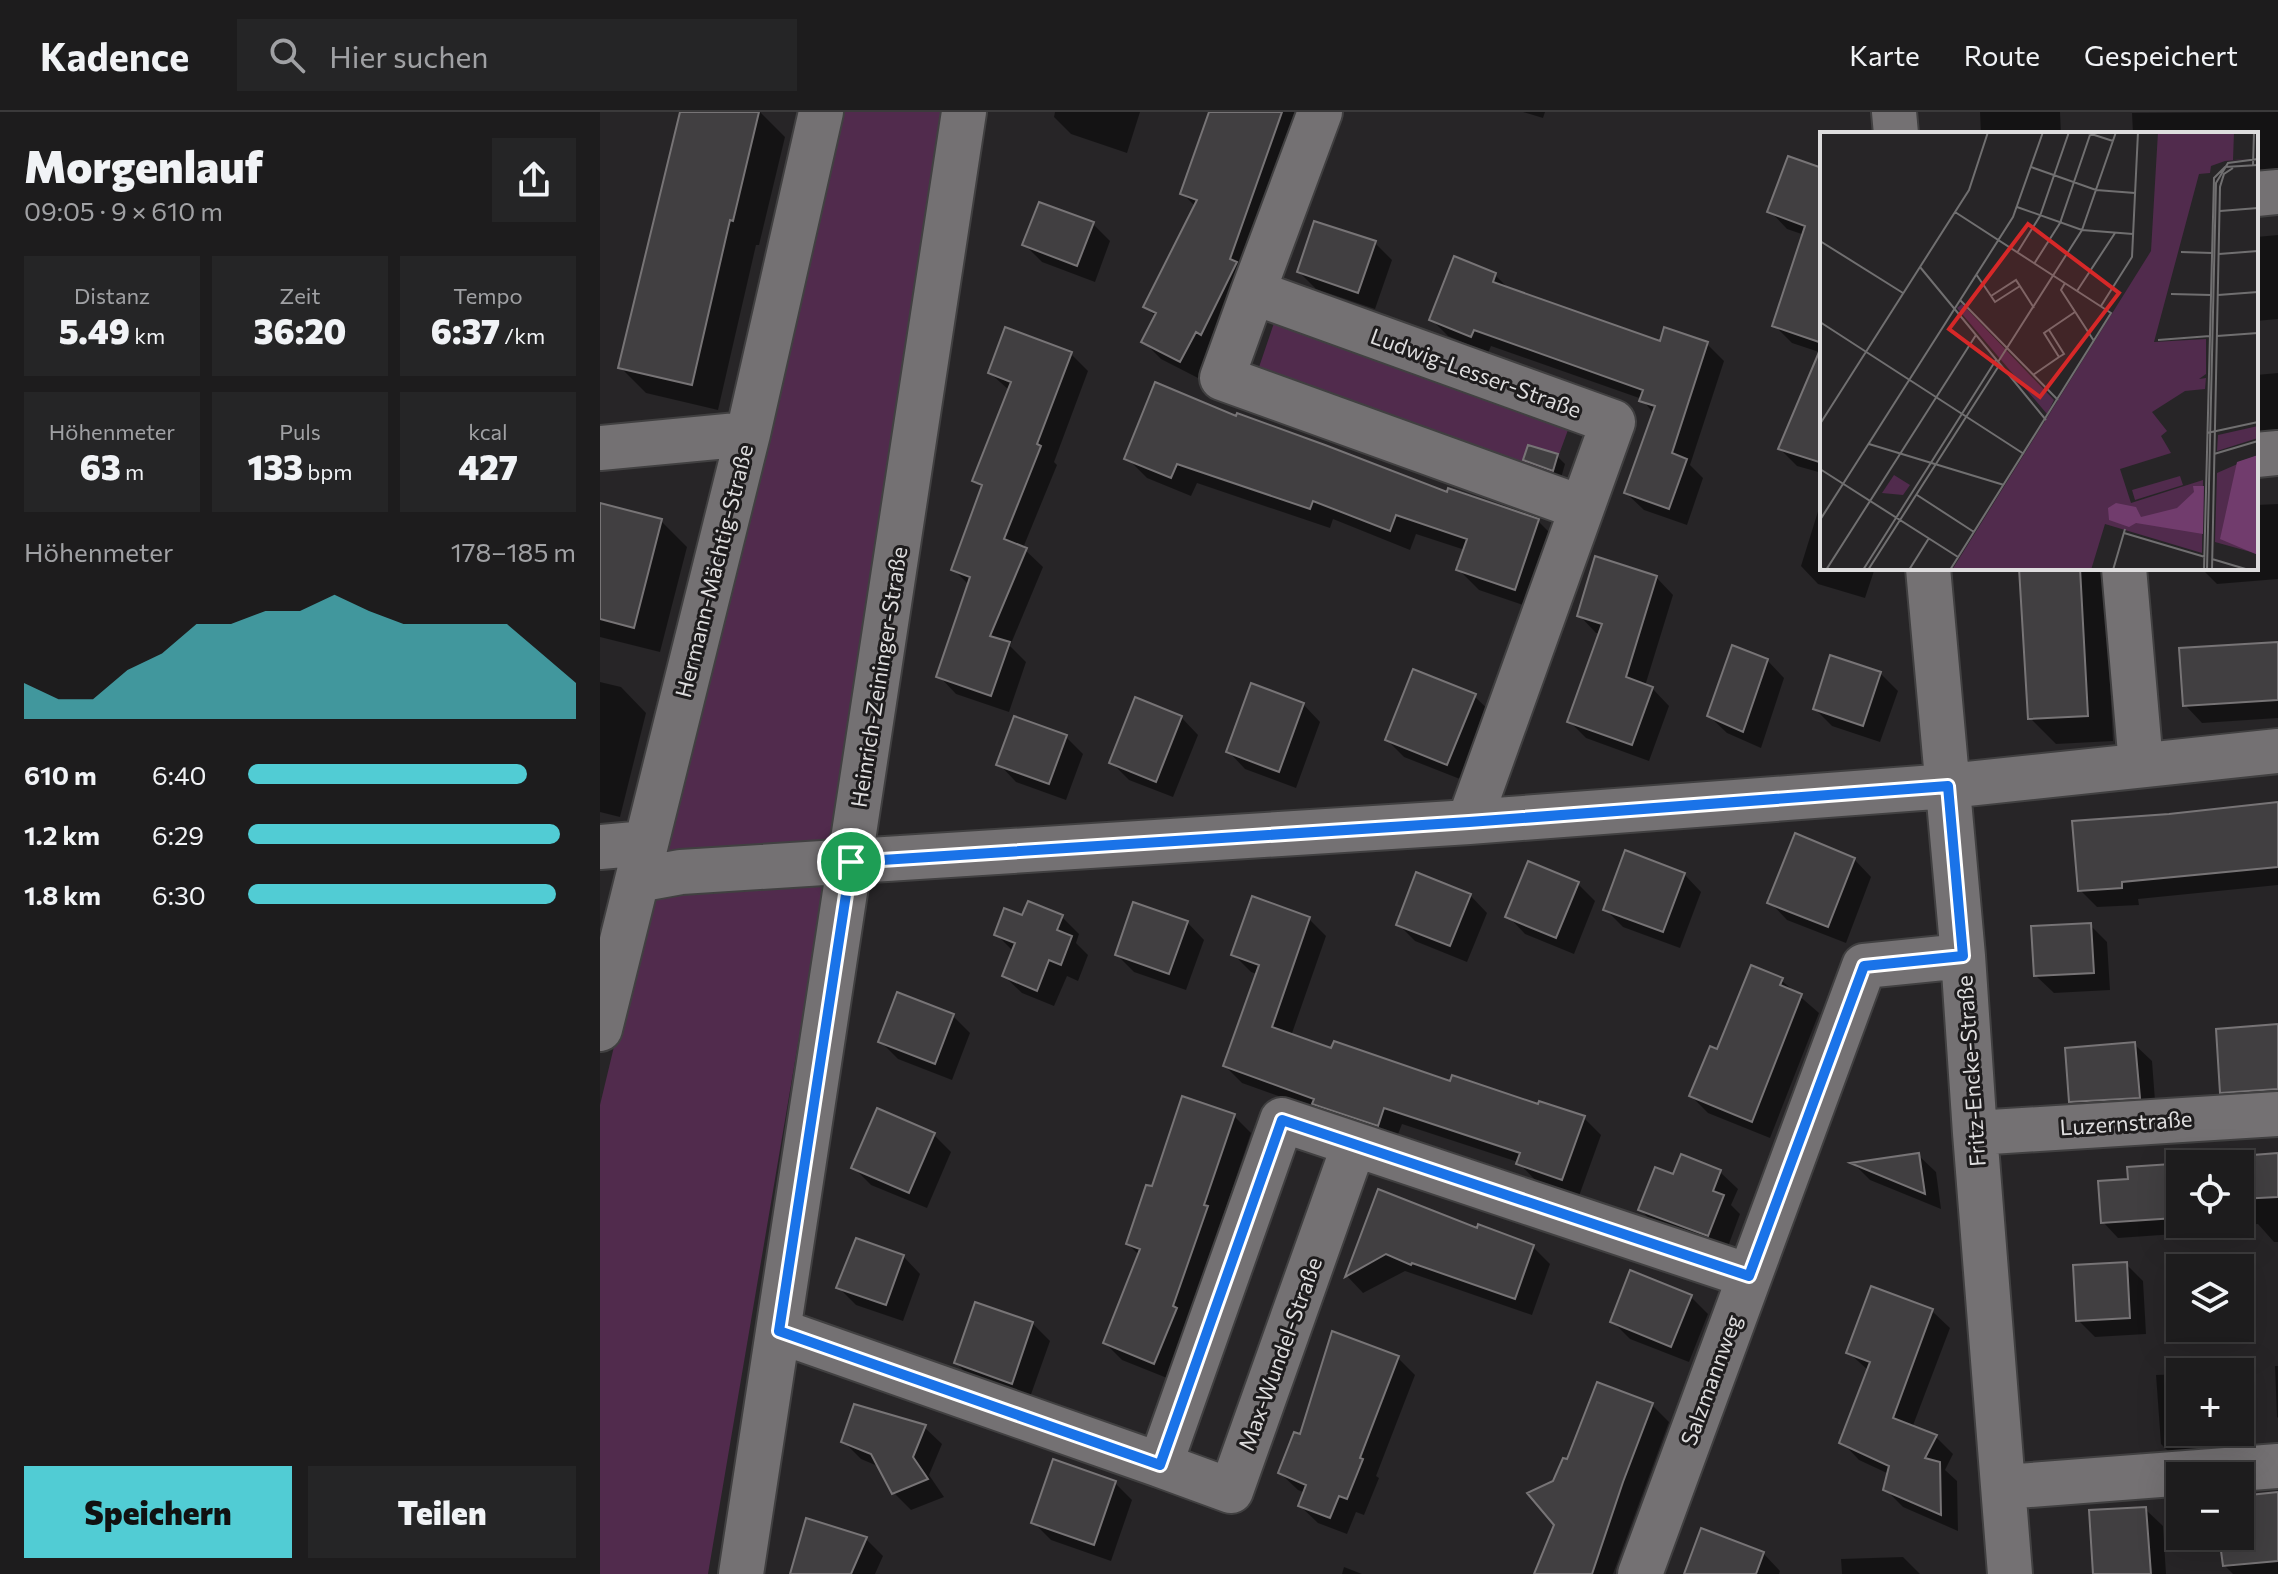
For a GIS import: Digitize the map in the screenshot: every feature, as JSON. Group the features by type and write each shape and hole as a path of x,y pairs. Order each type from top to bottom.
{"street":[{"name":"Hermann-Mächtig-Straße","path":"600,1029 628,885 748,434 821,112"},
{"name":"Heinrich-Zeininger-Straße","path":"741,1574 964,112"},
{"path":"1320,112 1222,378 1582,508"},
{"path":"1894,112 1896,132"},
{"path":"2258,194 2278,192"},
{"name":"Ludwig-Lesser-Straße","path":"1253,292 1613,422 1469,822"},
{"path":"600,448 748,434"},
{"path":"2258,455 2278,453"},
{"name":"Fritz-Encke-Straße","path":"1928,570 1963,956 2010,1574"},
{"path":"2124,570 2141,765"},
{"path":"600,847 628,885 681,872 1469,822 1948,786 2278,751"},
{"name":"Salzmannweg","path":"1640,1574 1864,966 1963,956"},
{"name":"Luzernstraße","path":"1975,1133 2278,1114"},
{"path":"1160,1465 1282,1120 1749,1276"},
{"name":"Max-Wundel-Straße","path":"779,1331 1231,1491 1354,1145"},
{"path":"2005,1487 2278,1466"}],"shaded area":[{"path":"838,112 945,112 822,902 708,1574 600,1574 600,1105"},
{"path":"1274,323 1568,430 1551,476 1258,370"}],"building":[{"path":"680,112 759,112 733,221 730,220 692,385 618,368"},
{"path":"1209,112 1282,112 1230,259 1237,262 1201,335 1196,332 1180,362 1141,342 1156,313 1143,307 1197,200 1180,194"},
{"path":"1788,156 1820,167 1820,342 1772,326 1805,226 1767,212"},
{"path":"1039,202 1094,222 1077,266 1022,245"},
{"path":"1314,221 1376,241 1358,293 1297,272"},
{"path":"1454,256 1496,273 1493,282 1660,341 1664,327 1708,342 1672,453 1687,459 1669,509 1624,493 1655,406 1639,401 1643,390 1474,330 1471,337 1429,320"},
{"path":"1005,327 1072,352 1037,444 1041,446 1004,539 1027,548 990,636 1010,642 991,696 936,677 970,577 951,570 982,485 972,481 1011,382 988,373"},
{"path":"1820,350 1820,462 1778,449"},
{"path":"1155,382 1236,416 1237,413 1447,492 1448,488 1539,519 1515,590 1456,570 1467,539 1396,515 1390,531 1313,501 1310,509 1177,464 1171,478 1124,459"},
{"path":"1528,445 1558,454 1553,471 1523,460"},
{"path":"600,503 662,519 634,628 600,619"},
{"path":"1595,556 1657,576 1626,677 1653,687 1632,745 1567,722 1602,624 1577,616"},
{"path":"2019,570 2080,570 2088,716 2028,719"},
{"path":"2278,642 2278,700 2183,706 2179,648"},
{"path":"1732,645 1768,659 1743,732 1707,716"},
{"path":"1830,655 1881,672 1863,726 1813,709"},
{"path":"1413,669 1476,694 1447,765 1385,740"},
{"path":"1251,683 1304,703 1279,772 1226,752"},
{"path":"1135,697 1182,716 1156,782 1109,763"},
{"path":"1014,716 1067,735 1049,784 996,765"},
{"path":"2278,802 2278,867 2122,882 2122,888 2078,891 2072,821"},
{"path":"1795,833 1855,858 1828,927 1767,903"},
{"path":"1625,850 1685,873 1663,932 1603,910"},
{"path":"1528,861 1579,882 1556,938 1505,917"},
{"path":"1416,872 1471,894 1450,946 1396,925"},
{"path":"1252,896 1310,917 1272,1027 1331,1048 1334,1041 1450,1081 1452,1075 1585,1116 1562,1180 1516,1164 1520,1153 1384,1108 1378,1126 1312,1104 1314,1099 1223,1066 1259,965 1231,955"},
{"path":"1028,901 1063,915 1057,930 1072,936 1061,965 1049,960 1037,991 1002,976 1015,943 994,935 1004,908 1022,915"},
{"path":"1133,902 1188,921 1169,974 1115,955"},
{"path":"2091,923 2094,973 2034,976 2031,926"},
{"path":"1751,965 1783,978 1780,985 1802,994 1752,1122 1689,1096 1710,1046 1717,1049"},
{"path":"897,992 954,1014 935,1064 878,1042"},
{"path":"2278,1024 2278,1089 2220,1093 2216,1029"},
{"path":"2135,1042 2140,1098 2069,1102 2065,1048"},
{"path":"1182,1096 1235,1114 1204,1205 1208,1206 1173,1306 1177,1308 1154,1364 1103,1343 1140,1249 1126,1244 1146,1185 1152,1186"},
{"path":"877,1108 935,1133 909,1193 851,1168"},
{"path":"1919,1153 1925,1194 1850,1163"},
{"path":"2278,1153 2278,1197 2254,1198 2254,1155"},
{"path":"1681,1154 1721,1170 1713,1191 1724,1195 1708,1236 1638,1210 1655,1167 1673,1174"},
{"path":"2166,1164 2166,1219 2101,1223 2098,1181 2128,1179 2127,1167"},
{"path":"1378,1189 1477,1228 1478,1224 1534,1245 1515,1299 1386,1254 1345,1277"},
{"path":"856,1238 904,1255 886,1305 836,1288"},
{"path":"2127,1262 2130,1318 2076,1321 2073,1265"},
{"path":"1630,1270 1692,1295 1671,1347 1610,1322"},
{"path":"1871,1286 1933,1309 1893,1418 1937,1435 1925,1458 1940,1462 1941,1515 1883,1490 1889,1466 1839,1443 1870,1362 1846,1353"},
{"path":"975,1302 1033,1322 1012,1384 954,1363"},
{"path":"1332,1331 1399,1356 1347,1499 1339,1496 1330,1518 1298,1506 1306,1485 1278,1473 1294,1432 1300,1434"},
{"path":"1597,1382 1653,1403 1592,1574 1534,1574 1554,1525 1527,1493 1553,1481 1563,1458 1567,1459"},
{"path":"854,1404 926,1425 913,1457 928,1479 892,1494 871,1454 841,1442"},
{"path":"1053,1459 1116,1481 1094,1545 1031,1523"},
{"path":"2278,1492 2278,1561 2223,1566 2221,1550 2254,1550 2254,1495"},
{"path":"2146,1507 2151,1574 2093,1574 2089,1510"},
{"path":"806,1518 867,1537 851,1574 790,1574"},
{"path":"1701,1528 1764,1552 1756,1574 1684,1574"}],"route":[{"path":"1948,786 1963,956 1864,966 1749,1276 1282,1120 1160,1465 779,1331 851,862 1469,822 1948,786"}]}
